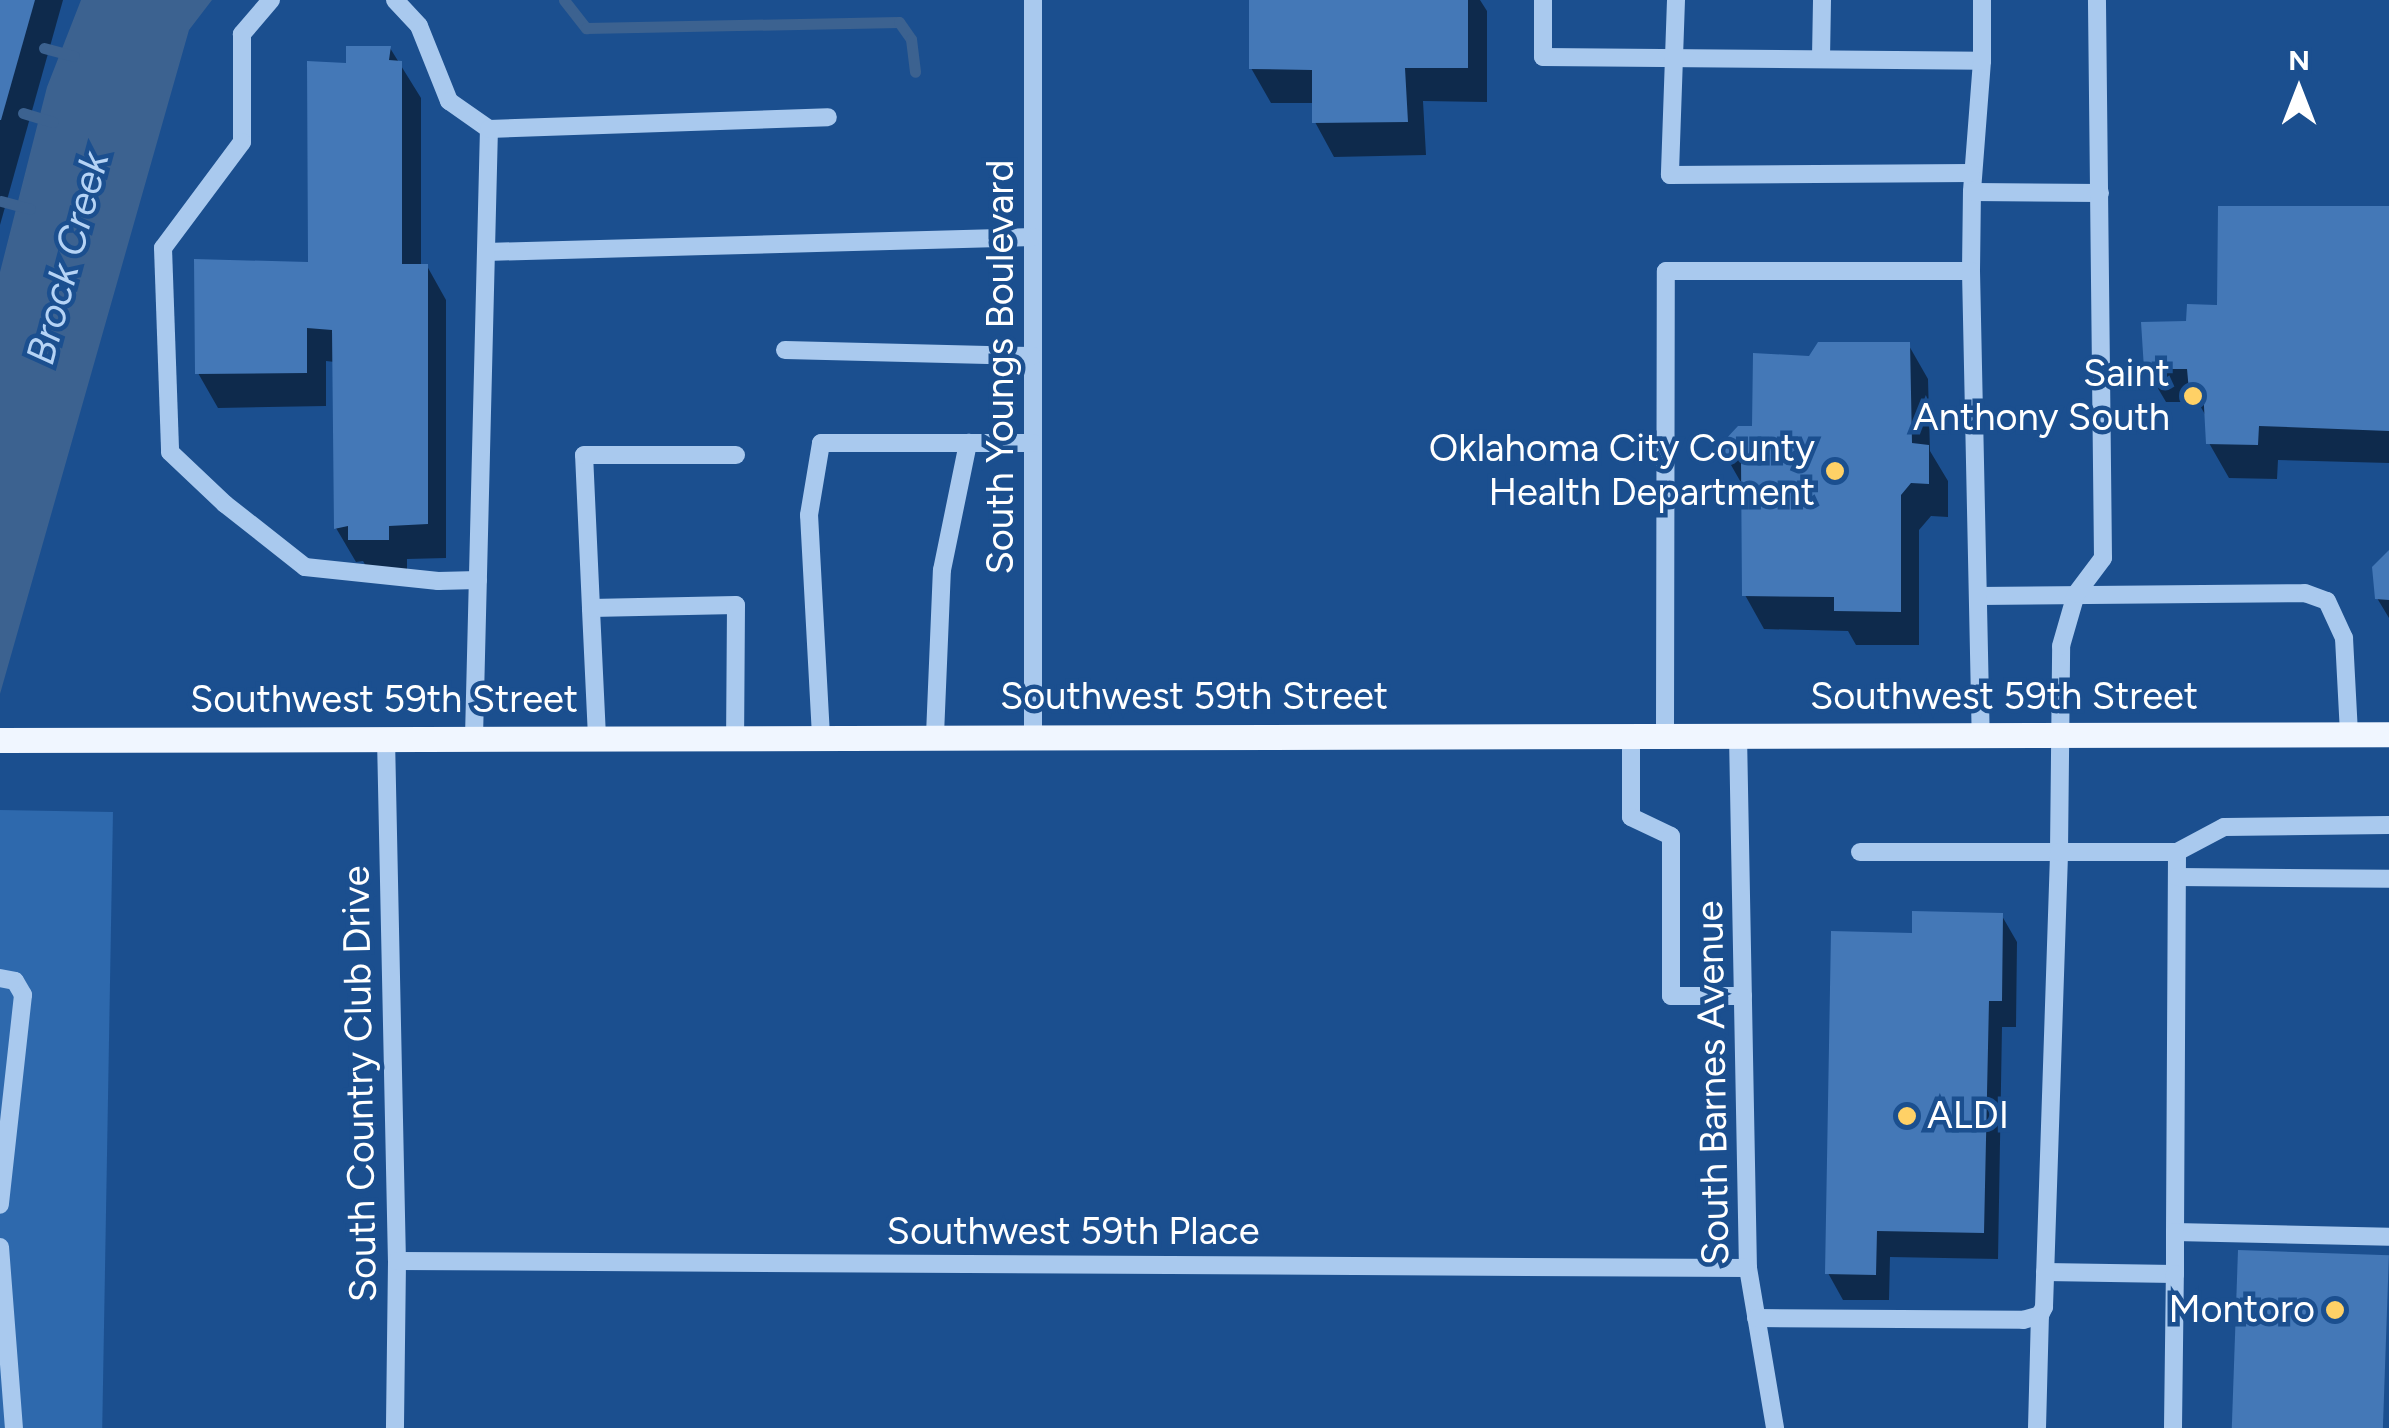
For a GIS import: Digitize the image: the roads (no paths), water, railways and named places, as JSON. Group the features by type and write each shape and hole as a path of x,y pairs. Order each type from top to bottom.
{"main road":[{"name":"Southwest 59th Street","path":"0,740 2389,734"}],"street":[{"path":"272,0 242,34 242,142 163,248 170,452 225,504 305,567 438,582 478,580"},
{"path":"395,0 419,26 449,100 489,129 828,116"},
{"name":"South Youngs Boulevard","path":"1033,0 1033,735"},
{"path":"1543,0 1543,57 1982,62"},
{"path":"1676,0 1670,175 1972,183 2100,193"},
{"path":"1821,58 1822,0"},
{"path":"1981,735 1971,271 1982,0"},
{"path":"2037,1428 2059,852 2061,646 2076,594 2103,558 2097,0"},
{"path":"474,738 489,129"},
{"path":"486,252 1033,237"},
{"path":"1665,734 1666,271 1971,271"},
{"path":"784,350 1033,356"},
{"path":"821,736 809,515 821,443 1033,443"},
{"path":"935,736 942,570 968,443"},
{"path":"597,737 584,455 736,455"},
{"path":"1978,596 2305,593 2326,601 2344,638 2349,734"},
{"path":"591,608 736,605 734,736"},
{"path":"1631,734 1631,817 1671,836 1671,996 1743,996"},
{"name":"South Barnes Avenue","path":"1738,735 1748,1268 1775,1428"},
{"name":"South Country Club Drive","path":"386,738 397,1261 395,1428"},
{"path":"1860,852 2177,852 2224,827 2389,826"},
{"path":"2172,1428 2177,852"},
{"path":"2177,877 2389,878"},
{"path":"0,978 15,981 24,995 5,1091 9,1149 0,1206"},
{"path":"2175,1232 2389,1237"},
{"path":"0,1246 14,1428"},
{"name":"Southwest 59th Place","path":"397,1261 1748,1268"},
{"path":"2045,1272 2175,1274"},
{"path":"1756,1318 2023,1320 2040,1315"}],"water":[{"name":"Brock Creek","path":"81,0 212,0 189,30 0,694 0,272 47,87"}],"waterway":[{"path":"564,0 586,28 899,22 911,39 915,72"},
{"path":"44,48 74,56"},
{"path":"23,113 53,122"},
{"path":"1,201 30,209"}],"place":[{"name":"Saint Anthony South","path":"2193,396"},
{"name":"Oklahoma City County Health Department","path":"1835,471"},
{"name":"ALDI","path":"1907,1116"},
{"name":"Montoro","path":"2335,1310"}]}
